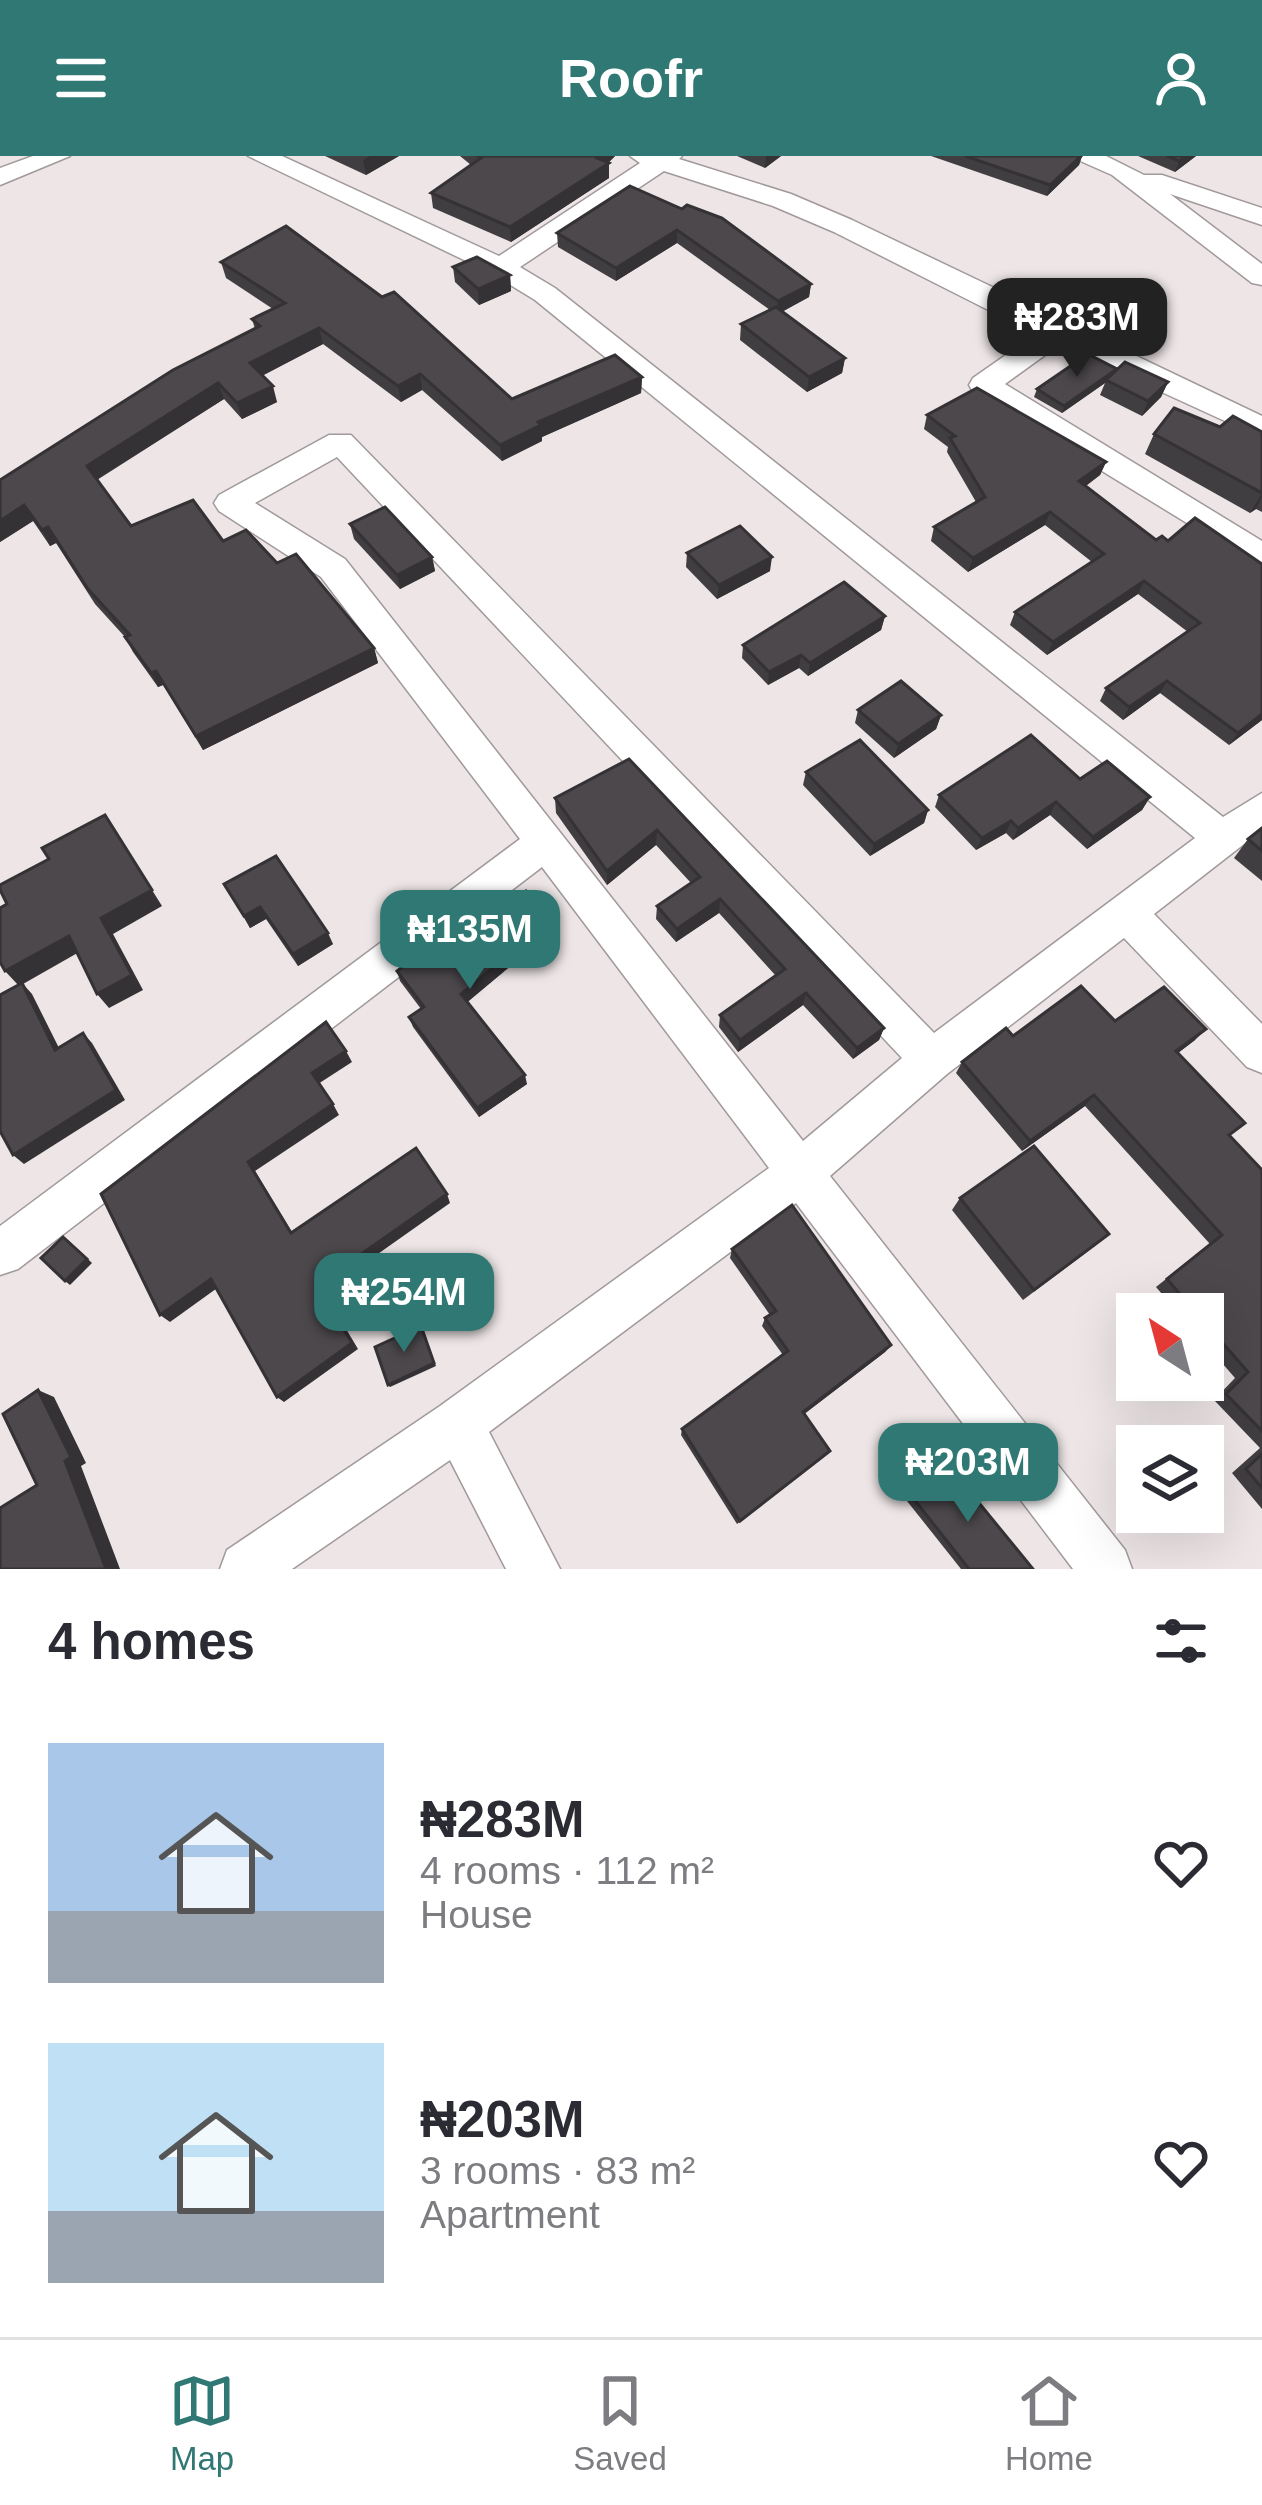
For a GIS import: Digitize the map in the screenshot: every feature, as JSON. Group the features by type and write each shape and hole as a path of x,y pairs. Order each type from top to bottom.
{"street":[{"path":"0,177 57,156"},
{"path":"261,156 501,267 588,326 1223,839"},
{"path":"1082,156 1262,217"},
{"path":"501,267 657,158 843,226 1262,428"},
{"path":"1121,170 1262,278"},
{"path":"1057,333 984,385 1262,557"},
{"path":"932,1060 340,442 230,503 332,568 1106,1569"},
{"path":"246,1569 458,1424 800,1173 932,1060 1262,809"},
{"path":"0,1253 542,845"},
{"path":"1126,914 1262,1053"},
{"path":"458,1424 534,1569"}],"building":[{"path":"478,156 599,156 609,163 510,227 431,193 481,158"},
{"path":"965,156 1081,156 1050,185"},
{"path":"630,186 682,209 687,205 722,218 811,284 778,301 677,230 616,268 557,233"},
{"path":"286,226 382,297 394,292 512,399 615,355 642,377 538,422 541,425 500,445 420,374 398,386 319,328 250,363 273,386 237,403 218,383 87,466 131,526 193,500 223,541 246,530 277,563 296,554 374,648 196,736 156,671 151,673 125,637 130,635 88,589 48,527 42,530 24,505 0,521 0,480 173,370 260,326 252,319 285,303 221,262"},
{"path":"477,257 510,275 478,289 453,267"},
{"path":"776,307 845,358 809,377 741,324"},
{"path":"1088,354 1117,369 1064,406 1037,389"},
{"path":"1125,362 1168,382 1148,401 1106,380"},
{"path":"977,388 1106,462 1079,481 1156,540 1162,536 1168,541 1195,518 1262,564 1262,714 1238,733 1167,681 1129,707 1106,688 1200,623 1144,581 1053,642 1015,612 1104,554 1050,512 973,558 934,527 985,497 950,438 955,436 927,415"},
{"path":"1174,408 1220,427 1233,416 1262,432 1262,493 1154,434"},
{"path":"385,507 432,557 397,575 350,524"},
{"path":"740,526 772,557 719,585 687,553"},
{"path":"844,582 885,616 810,663 801,655 769,672 743,645"},
{"path":"901,681 941,715 898,744 858,710"},
{"path":"1031,735 1080,779 1107,761 1150,797 1093,837 1056,802 1018,828 1011,821 982,838 939,795"},
{"path":"860,740 928,810 874,844 806,772"},
{"path":"629,759 884,1028 857,1048 806,993 740,1040 720,1015 785,969 720,899 677,929 657,906 700,877 657,830 607,871 555,798"},
{"path":"105,815 152,890 101,918 132,975 97,994 69,936 5,971 0,962 0,908 7,904 0,885 49,859 42,848"},
{"path":"1262,828 1262,851 1248,839"},
{"path":"276,856 328,933 293,954 260,907 244,916 224,884"},
{"path":"526,891 550,921 461,994 525,1075 477,1108 409,1017 424,1007 397,971 499,893 507,902"},
{"path":"22,983 55,1050 83,1033 116,1090 13,1155 0,1131 0,995"},
{"path":"1081,986 1115,1021 1164,987 1206,1029 1176,1051 1245,1123 1229,1135 1262,1170 1262,1431 1226,1394 1248,1372 1224,1345 1224,1293 1179,1293 1167,1279 1222,1235 1094,1095 1030,1141 962,1062 1006,1028 1013,1036"},
{"path":"326,1022 346,1051 312,1073 333,1104 248,1162 291,1233 416,1148 447,1194 317,1285 352,1343 277,1397 211,1279 160,1315 101,1194"},
{"path":"1034,1146 1109,1234 1034,1290 960,1198"},
{"path":"792,1205 891,1345 803,1412 830,1451 740,1521 682,1429 788,1351 765,1318 776,1311 732,1249"},
{"path":"63,1237 87,1259 65,1281 41,1258"},
{"path":"421,1326 434,1363 388,1385 375,1347"},
{"path":"38,1390 71,1457 65,1461 106,1569 0,1569 0,1508 37,1485 3,1414"},
{"path":"1262,1454 1262,1488 1246,1469"},
{"path":"948,1465 1033,1569 969,1569 913,1498"}]}
